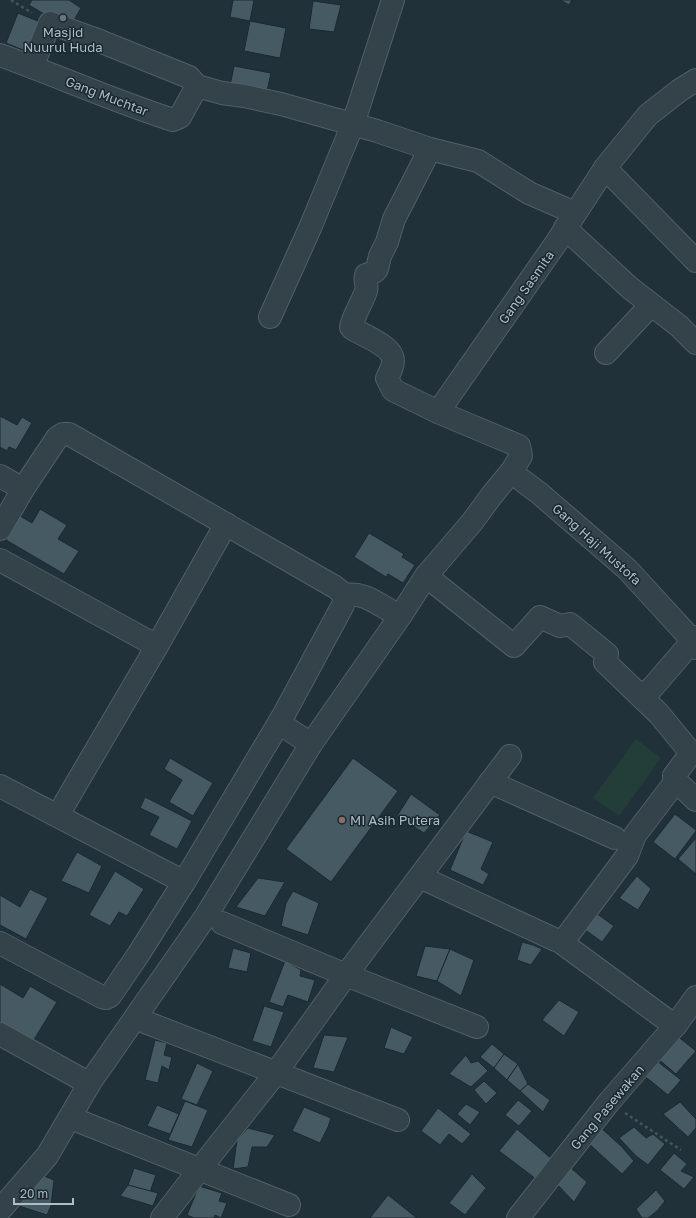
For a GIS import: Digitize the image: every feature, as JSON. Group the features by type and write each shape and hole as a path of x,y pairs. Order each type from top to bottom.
{"street":[{"path":"270,317 310,228 353,124 393,0"},
{"path":"32,67 50,23 92,38 189,77 197,86 222,93 281,104 353,124 430,149 478,161 570,221 630,288 680,326 696,343"},
{"name":"Gang Muchtar","path":"0,56 141,110 173,120 180,117 197,86"},
{"name":"Gang Sasmita","path":"438,412 605,168 648,115 680,90 696,80"},
{"path":"0,1210 47,1156 91,1081 206,916 311,744 401,615 426,576 511,472 522,456 519,446 438,412 393,390 387,378 393,364 393,356 385,347 353,330 351,327 367,287 365,279 366,276 377,269 380,256 387,242 394,220 430,149"},
{"path":"605,168 696,261"},
{"path":"606,353 651,304"},
{"path":"0,529 23,489 57,438 64,434 69,434 226,524 345,595 352,594 366,596 389,610"},
{"name":"Gang Haji Mustofa","path":"511,472 540,493 627,569 695,642 652,688 641,696"},
{"path":"0,476 23,489"},
{"path":"58,816 226,524"},
{"path":"0,560 157,646"},
{"path":"426,576 514,646 540,616 560,626 570,624 607,654 605,662 659,714 691,753 674,776 676,781 696,800"},
{"path":"0,943 102,998 110,996 184,882 279,723 343,605 345,595"},
{"path":"279,723 311,744"},
{"path":"162,1218 275,1074 346,975 510,756"},
{"path":"675,1026 562,943 626,856 635,835 676,781"},
{"path":"490,782 615,838"},
{"path":"0,786 184,882"},
{"path":"420,877 556,940"},
{"path":"222,923 476,1027"},
{"name":"Gang Pasewakan","path":"518,1218 609,1102 675,1026 696,997"},
{"path":"144,1022 275,1074 398,1120"},
{"path":"0,1034 81,1080"},
{"path":"81,1122 289,1205"}],"path":[{"path":"11,0 50,23"},
{"path":"609,1102 682,1150"}],"green space":[{"path":"636,739 661,758 619,816 593,798"}],"building":[{"name":"Masjid Nuurul Huda","path":"32,0 69,0 81,8 69,29 29,5"},
{"path":"233,0 254,0 250,21 230,17"},
{"path":"560,0 572,0 569,5"},
{"path":"313,1 341,5 334,32 309,29"},
{"path":"18,13 45,24 33,54 6,43"},
{"path":"250,21 286,28 280,58 244,51"},
{"path":"234,66 271,73 266,96 229,91"},
{"path":"0,416 17,425 22,417 32,423 16,450 9,447 7,451 0,447"},
{"path":"40,509 67,525 58,539 79,551 64,574 6,540 20,516 32,523"},
{"path":"369,533 404,554 402,557 415,565 403,583 388,574 386,577 354,557"},
{"path":"170,758 213,783 193,816 169,802 182,780 164,769"},
{"name":"MI Asih Putera","path":"353,758 398,791 331,882 286,849"},
{"path":"411,794 440,815 424,833 397,816"},
{"path":"145,797 192,821 177,849 149,835 159,817 140,808"},
{"path":"675,814 696,831 675,859 653,842"},
{"path":"466,831 493,842 481,869 489,874 483,885 450,870"},
{"path":"696,838 696,874 678,859"},
{"path":"77,852 102,866 89,893 61,881"},
{"path":"115,871 144,889 127,916 119,912 110,926 89,915"},
{"path":"637,876 651,889 638,910 619,898"},
{"path":"258,878 285,882 265,916 236,907"},
{"path":"30,889 48,898 26,939 0,925 0,895 20,907"},
{"path":"293,891 319,903 308,935 281,926 286,903"},
{"path":"596,913 614,926 602,942 584,929"},
{"path":"522,942 542,949 531,965 517,960"},
{"path":"425,946 450,949 437,981 416,976"},
{"path":"233,948 251,953 247,972 228,968"},
{"path":"450,949 474,960 461,996 437,981"},
{"path":"285,961 301,970 300,976 315,980 308,1002 288,995 283,1007 269,1002"},
{"path":"0,984 23,998 30,986 57,1002 32,1043 0,1024"},
{"path":"559,1000 579,1012 564,1036 542,1020"},
{"path":"264,1006 284,1012 271,1047 252,1041"},
{"path":"391,1027 413,1037 404,1054 384,1048"},
{"path":"324,1035 348,1037 334,1072 313,1068"},
{"path":"676,1035 696,1051 676,1074 657,1058"},
{"path":"155,1040 167,1043 164,1055 172,1057 169,1070 162,1066 158,1083 145,1080"},
{"path":"492,1044 504,1054 494,1068 480,1057"},
{"path":"504,1054 518,1064 507,1080 494,1068"},
{"path":"466,1055 471,1063 478,1061 488,1071 471,1087 449,1074"},
{"path":"657,1061 681,1080 668,1095 642,1074"},
{"path":"197,1063 213,1071 197,1105 181,1099"},
{"path":"518,1064 528,1084 520,1091 507,1080"},
{"path":"484,1081 497,1093 486,1104 474,1090"},
{"path":"528,1084 550,1100 543,1112 520,1091"},
{"path":"518,1100 532,1111 519,1126 505,1115"},
{"path":"185,1101 208,1110 192,1147 168,1140"},
{"path":"680,1102 696,1119 696,1128 688,1137 663,1114"},
{"path":"466,1104 480,1112 470,1125 457,1114"},
{"path":"157,1105 179,1114 170,1134 147,1126"},
{"path":"304,1107 331,1118 320,1143 292,1131"},
{"path":"438,1108 471,1134 462,1144 449,1134 440,1145 421,1131"},
{"path":"600,1127 622,1147 634,1161 622,1174 586,1141"},
{"path":"634,1127 646,1138 653,1134 665,1144 648,1165 636,1156 619,1138"},
{"path":"248,1128 275,1135 267,1147 252,1147 248,1167 233,1169 237,1140"},
{"path":"517,1129 553,1160 536,1179 499,1151"},
{"path":"674,1153 687,1164 681,1171 694,1177 684,1189 660,1170"},
{"path":"564,1162 587,1182 574,1202 551,1178"},
{"path":"134,1168 156,1175 150,1192 128,1185"},
{"path":"34,1172 54,1180 51,1206 47,1215 19,1206 21,1190"},
{"path":"472,1174 486,1188 465,1215 449,1203"},
{"path":"128,1185 158,1193 153,1206 120,1196"},
{"path":"199,1186 222,1193 219,1201 227,1203 221,1218 215,1215 214,1218 194,1218 187,1215"},
{"path":"656,1190 665,1201 657,1211 648,1218 642,1218 636,1209"},
{"path":"388,1195 417,1218 370,1218"}],"place":[{"name":"Masjid Nuurul Huda","path":"63,18"},
{"name":"MI Asih Putera","path":"342,820"}]}
